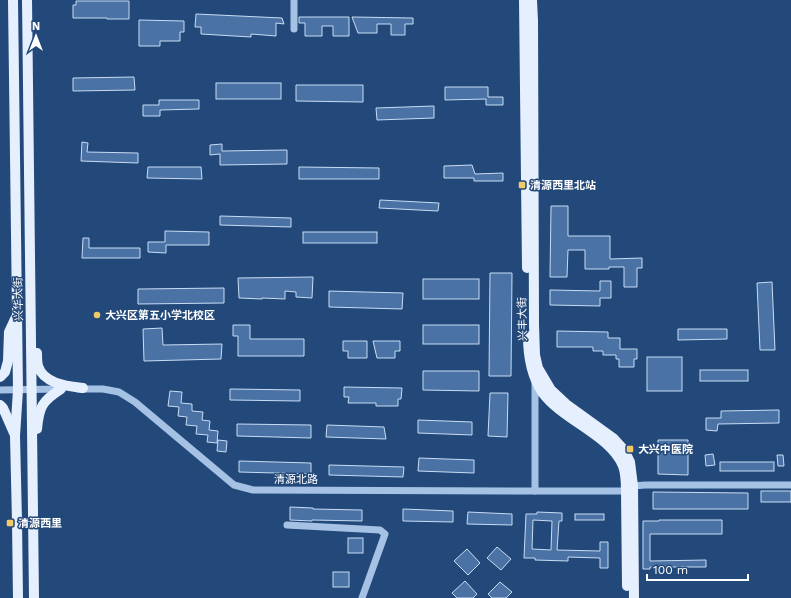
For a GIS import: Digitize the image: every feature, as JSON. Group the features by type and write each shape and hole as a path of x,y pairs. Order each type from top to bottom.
{"main road":[{"name":"兴丰大街","path":"524,0 528,350 530,365 542,392 552,403 605,443 618,457 623,467 630,488 634,598"},
{"name":"兴丰大街","path":"532,0 535,355 538,368 551,390 566,404 613,438 624,450 630,462 627,598"},
{"name":"兴华大街","path":"12,1 18,390 15,436 18,598"},
{"name":"兴华大街","path":"29,3 30,322 34,598"},
{"path":"0,377 5,372 8,361 9,332 17,315"},
{"path":"30,322 37,344 38,366 43,374 51,380 64,385 83,388"},
{"path":"32,452 36,436 38,416 42,405 49,396 61,389"},
{"path":"0,405 3,408 15,436"}],"street":[{"path":"294,0 294,30"},
{"path":"535,377 536,491"},
{"name":"清源北路","path":"0,390 83,388 103,389 118,392 135,402 234,485 252,490 536,491 791,485"},
{"path":"287,525 380,530 385,534 362,598"}],"building":[{"path":"76,1 129,1 129,19 73,18 73,5 76,5"},
{"path":"196,14 282,18 284,24 276,23 276,36 251,34 251,37 201,34 201,27 195,27"},
{"path":"299,17 349,17 349,36 333,36 333,26 322,26 322,36 305,36 305,23 299,23"},
{"path":"352,17 413,18 413,24 405,24 405,35 391,35 391,24 377,24 377,33 358,33"},
{"path":"139,20 184,21 184,32 180,32 180,41 160,41 160,46 139,46"},
{"path":"134,77 135,90 73,91 73,78"},
{"path":"216,83 281,83 281,99 216,99"},
{"path":"296,85 363,85 363,102 296,101"},
{"path":"445,87 488,87 488,97 503,97 503,105 486,105 486,99 445,100"},
{"path":"159,100 199,100 199,109 160,110 160,116 143,116 143,105 159,105"},
{"path":"434,106 434,118 377,120 376,108"},
{"path":"82,142 88,143 87,152 138,153 138,163 81,161"},
{"path":"222,144 222,151 287,150 287,164 220,165 220,154 210,155 210,145"},
{"path":"472,165 475,174 503,173 503,181 474,181 474,178 444,178 444,166"},
{"path":"148,167 201,167 202,179 147,178"},
{"path":"299,167 379,168 379,179 299,179"},
{"path":"380,200 439,203 438,211 379,208"},
{"path":"551,206 568,206 568,236 610,236 610,259 642,258 642,268 637,268 637,287 624,287 624,267 609,267 609,269 585,269 585,250 568,250 567,277 550,277"},
{"path":"220,216 291,218 291,227 220,225"},
{"path":"165,231 209,232 209,245 166,245 166,253 148,252 148,242 165,242"},
{"path":"303,232 377,232 377,243 303,243"},
{"path":"83,238 89,238 89,248 140,248 140,258 82,258"},
{"path":"490,273 512,273 511,376 489,376"},
{"path":"313,277 312,298 296,297 296,292 285,291 285,299 239,298 238,278"},
{"path":"423,279 479,279 479,299 423,299"},
{"path":"600,281 611,281 611,298 600,298 600,306 550,305 550,290 600,291"},
{"path":"772,282 775,350 760,350 757,283"},
{"path":"224,288 224,303 138,304 138,289"},
{"path":"329,291 403,293 402,309 329,307"},
{"path":"233,325 250,325 250,339 304,339 304,356 238,356 238,336 233,336"},
{"path":"423,325 479,325 479,344 423,344"},
{"path":"162,328 163,345 222,344 221,359 144,361 143,329"},
{"path":"678,329 727,329 727,339 678,340"},
{"path":"557,331 608,332 608,338 620,338 620,349 637,349 637,359 634,359 634,367 619,367 619,359 616,359 616,355 603,355 603,351 593,351 593,347 557,347"},
{"path":"343,341 367,341 367,358 348,358 348,351 343,351"},
{"path":"373,341 400,341 400,351 395,351 395,358 377,358"},
{"path":"647,357 682,357 682,391 647,391"},
{"path":"700,370 748,370 748,381 700,381"},
{"path":"423,371 479,371 479,391 423,390"},
{"path":"344,387 402,388 401,399 398,399 398,406 376,406 376,403 348,403 349,397 344,397"},
{"path":"230,389 300,390 300,401 230,400"},
{"path":"170,391 182,392 181,403 192,404 192,411 203,412 202,420 210,421 209,430 218,431 217,443 207,442 208,435 196,434 197,426 186,425 187,417 178,416 179,407 168,406"},
{"path":"490,393 508,393 507,437 488,436"},
{"path":"779,410 779,423 718,424 717,431 706,430 706,418 721,418 721,411"},
{"path":"418,420 472,422 472,435 418,433"},
{"path":"237,424 311,425 311,438 237,436"},
{"path":"327,425 384,427 386,439 326,437"},
{"path":"218,440 227,441 226,452 217,451"},
{"path":"658,440 688,440 688,475 658,474"},
{"path":"713,454 715,465 706,466 705,455"},
{"path":"777,455 783,455 784,466 778,466"},
{"path":"419,458 474,460 474,473 418,471"},
{"path":"239,461 311,463 311,474 239,472"},
{"path":"720,462 774,462 774,471 720,471"},
{"path":"329,465 404,467 403,477 329,475"},
{"path":"761,491 791,491 791,502 761,502"},
{"path":"653,492 748,493 748,509 653,509"},
{"path":"290,507 362,510 362,521 290,520"},
{"path":"403,509 453,511 453,522 403,521"},
{"path":"468,512 512,514 512,525 467,524"},
{"path":"537,512 562,513 562,521 559,521 557,550 600,551 600,542 608,542 608,568 600,568 600,558 568,557 568,561 535,560 535,558 524,558 526,514 537,514","holes":["533,520 552,521 551,550 532,549"]},
{"path":"575,514 604,514 604,520 575,520"},
{"path":"722,520 722,534 650,534 650,561 706,560 706,567 650,567 650,569 643,569 643,521"},
{"path":"348,538 363,538 363,553 348,553"},
{"path":"497,547 511,559 501,570 487,558"},
{"path":"467,549 480,563 468,575 454,561"},
{"path":"333,572 349,572 349,587 333,587"},
{"path":"465,581 477,594 473,598 457,598 452,593"},
{"path":"500,582 512,592 506,598 492,598 488,594"}],"place":[{"name":"清源西里北站","path":"522,185"},
{"name":"大兴区第五小学北校区","path":"97,315"},
{"name":"大兴中医院","path":"630,449"},
{"name":"清源西里","path":"10,523"}]}
